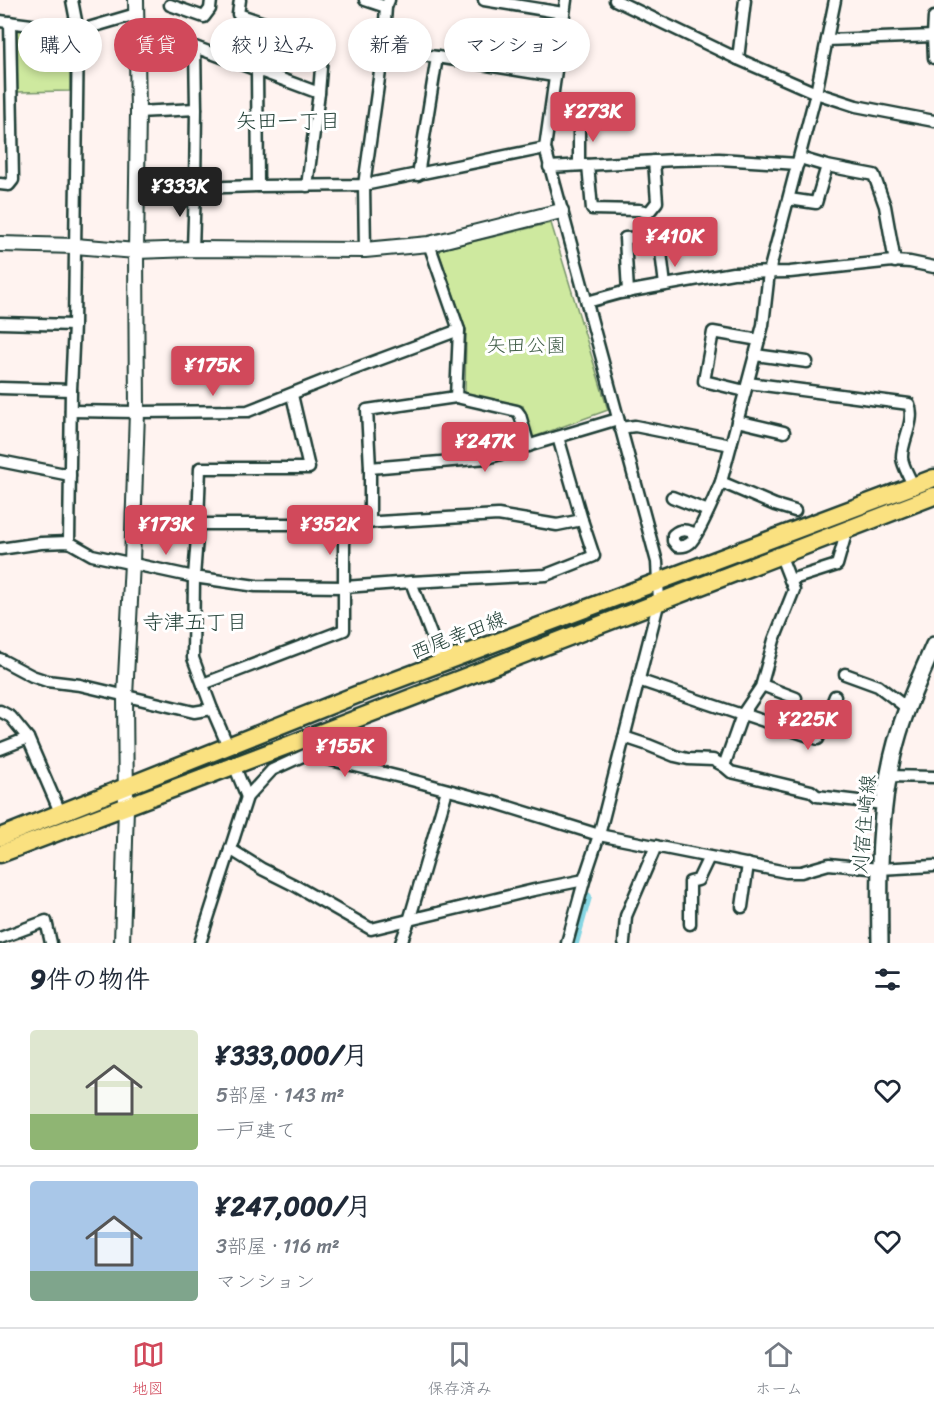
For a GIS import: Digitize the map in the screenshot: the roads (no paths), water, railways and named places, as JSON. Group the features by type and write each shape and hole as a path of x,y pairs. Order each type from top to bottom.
{"main road":[{"name":"西尾幸田線","path":"0,837 442,663 934,478"},
{"name":"西尾幸田線","path":"0,854 934,496"},
{"name":"刈宿住崎線","path":"880,943 879,869 883,804 888,776 907,708 930,668 934,645"}],"street":[{"path":"72,0 75,18"},
{"path":"170,5 204,17 210,9 211,0"},
{"path":"240,0 238,14 323,43 308,186"},
{"path":"365,0 388,4"},
{"path":"484,0 563,13"},
{"path":"230,849 370,929 584,880 599,836 659,601 657,562 545,148 566,0"},
{"path":"615,0 738,59 816,93 856,106 934,122"},
{"path":"738,59 745,0"},
{"path":"696,534 721,482 763,325 769,272 816,93 835,0"},
{"path":"102,21 136,7 137,412 125,696 126,807 122,943"},
{"path":"934,17 934,58"},
{"path":"0,184 9,185 13,180 5,22"},
{"path":"827,40 933,36"},
{"path":"193,249 195,47 210,53"},
{"path":"432,56 554,76"},
{"path":"418,175 437,57"},
{"path":"69,542 77,72"},
{"path":"257,72 258,186"},
{"path":"262,72 319,93"},
{"path":"365,250 364,185 380,72"},
{"path":"138,112 196,109"},
{"path":"579,122 592,209 649,212 657,202 654,161"},
{"path":"195,188 364,185 545,148"},
{"path":"549,167 719,159 799,161 874,175 885,206 895,262"},
{"path":"789,199 816,203 827,165"},
{"path":"0,244 75,246 136,251 365,250 429,244 561,211"},
{"path":"628,292 625,238 659,236 665,285"},
{"path":"429,244 459,330 456,397"},
{"path":"587,302 628,292 733,273 790,272 895,262 910,262 934,267"},
{"path":"0,323 74,325"},
{"path":"71,411 248,411 459,330"},
{"path":"759,340 713,332 704,381 909,404 911,409 902,459 913,486"},
{"path":"755,355 807,362"},
{"path":"0,388 71,390"},
{"path":"228,746 193,658 194,577 200,468 309,468 292,395"},
{"path":"370,523 367,410 456,397 517,411 520,414 529,446"},
{"path":"737,421 784,432"},
{"path":"369,468 487,458 558,437 619,423 731,445"},
{"path":"0,549 41,543 69,542 92,555 194,577 256,586 345,587 546,575 594,556 558,437"},
{"path":"0,461 70,475"},
{"path":"721,482 795,511"},
{"path":"672,497 708,511"},
{"path":"198,524 344,524 498,515 557,525 582,520"},
{"path":"203,684 344,630 344,524"},
{"path":"790,580 837,565 846,530"},
{"path":"724,766 743,714 762,685 774,640 794,590 780,554"},
{"path":"411,582 442,663"},
{"path":"0,659 32,676 47,681 80,685 194,712 212,709"},
{"path":"845,674 878,686 907,708"},
{"path":"638,680 818,739 835,696"},
{"path":"762,685 796,698"},
{"path":"0,711 11,717 28,738 60,812"},
{"path":"624,737 675,756 713,760 731,772 811,791 817,796 883,804"},
{"path":"0,749 28,738"},
{"path":"200,943 247,797 272,770 307,754 493,802 599,836 786,872 801,872 829,864 879,869 934,866"},
{"path":"234,765 247,797"},
{"path":"888,776 934,777"},
{"path":"401,943 447,790"},
{"path":"624,943 626,916 656,846"},
{"path":"690,924 690,882 698,880 709,856"},
{"path":"742,907 748,864"},
{"path":"567,943 589,865"},
{"path":"0,938 45,921 51,943"}],"waterway":[{"path":"574,943 587,897"}],"district":[{"name":"矢田一丁目","path":"288,121"},
{"name":"寺津五丁目","path":"195,622"}],"park label":[{"name":"矢田公園","path":"526,345"}]}
